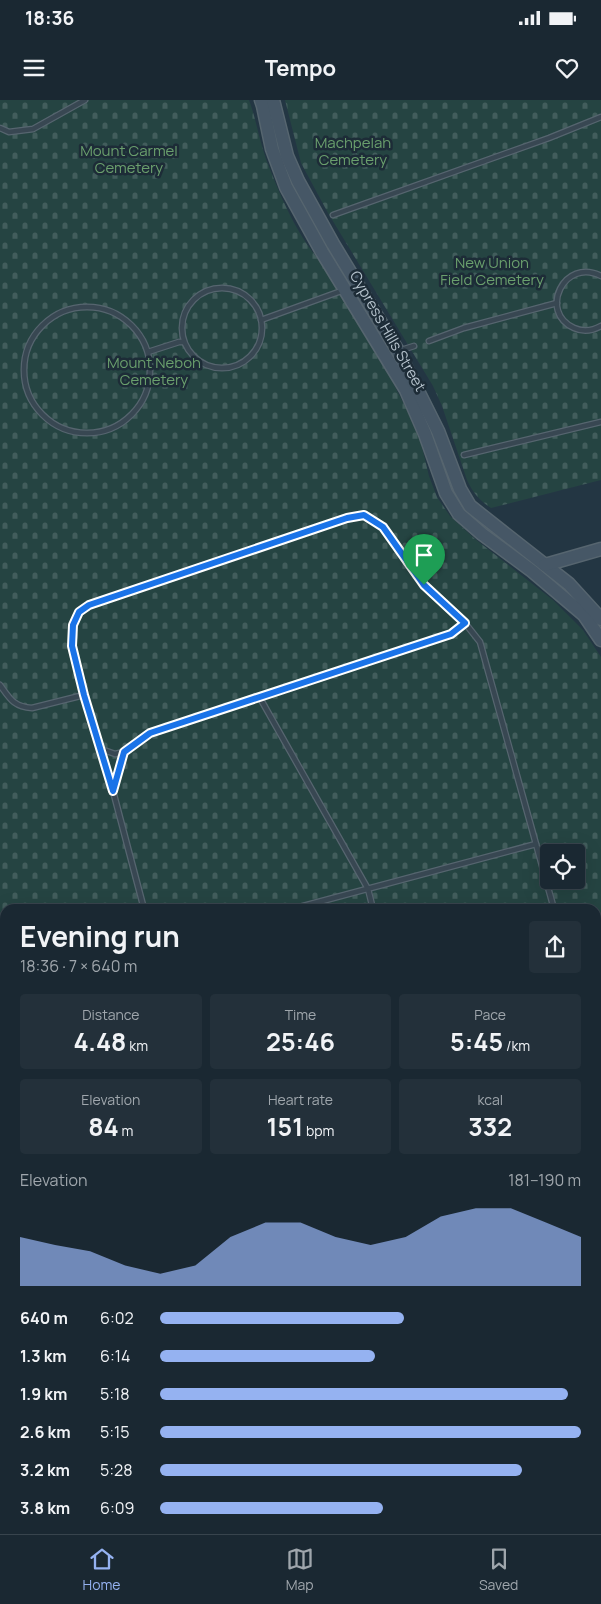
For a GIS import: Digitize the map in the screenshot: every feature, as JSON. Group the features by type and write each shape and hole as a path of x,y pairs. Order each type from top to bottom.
{"street":[{"name":"Cypress Hills Street","path":"261,100 272,149 286,186 322,252 351,287 398,351 438,431 460,489 470,506 568,584 601,619"},
{"name":"Cypress Hills Street","path":"273,100 287,156 298,181 385,355 406,390 425,434 446,493 459,514 482,534 532,571 584,615 601,640"},
{"path":"545,565 601,548"}],"lane":[{"path":"0,128 9,132 33,129 85,100"},
{"path":"333,215 601,118"},
{"path":"601,276 586,271 569,277 560,288 557,303 559,312 570,326 586,330 601,326"},
{"path":"261,320 351,287"},
{"path":"212,289 235,290 245,295 253,303 261,320 262,331 256,347 245,360 235,365 223,368 205,364 190,352 184,342 181,329 183,315 189,304 199,294 212,289"},
{"path":"429,341 464,328 557,303"},
{"path":"88,307 108,310 125,320 139,334 148,352 151,371 148,390 138,408 124,422 107,431 87,434 59,426 50,421 36,407 27,390 24,370 27,350 36,333 50,319 68,310 88,307"},
{"path":"148,352 184,342"},
{"path":"385,355 414,346"},
{"path":"464,455 601,422"},
{"path":"143,904 72,646 73,625 79,612 89,605 338,521 364,515 383,527 424,585 465,623 480,642 553,904"},
{"path":"101,749 115,754 124,752 150,733 451,634 465,623"},
{"path":"0,685 15,704 25,708 32,708 84,695"},
{"path":"260,698 368,889 372,904"},
{"path":"113,791 124,752"},
{"path":"311,904 536,844"}],"green space":[{"path":"0,100 249,100 266,159 288,212 392,381 421,443 429,476 437,497 450,516 475,539 553,600 583,630 601,657 601,904 0,904"},
{"name":"New Union Field Cemetery","path":"285,100 601,100 601,480 491,508 477,496 467,480 442,406 433,386 328,213 301,163"}],"route":[{"path":"364,515 383,527 424,585 465,623 451,634 150,733 124,752 113,791 84,695 72,646 73,625 79,612 89,605 347,518 364,515"}],"park label":[{"name":"Machpelah Cemetery","path":"353,150"},
{"name":"Mount Carmel Cemetery","path":"129,158"},
{"name":"Mount Neboh Cemetery","path":"154,370"}]}
